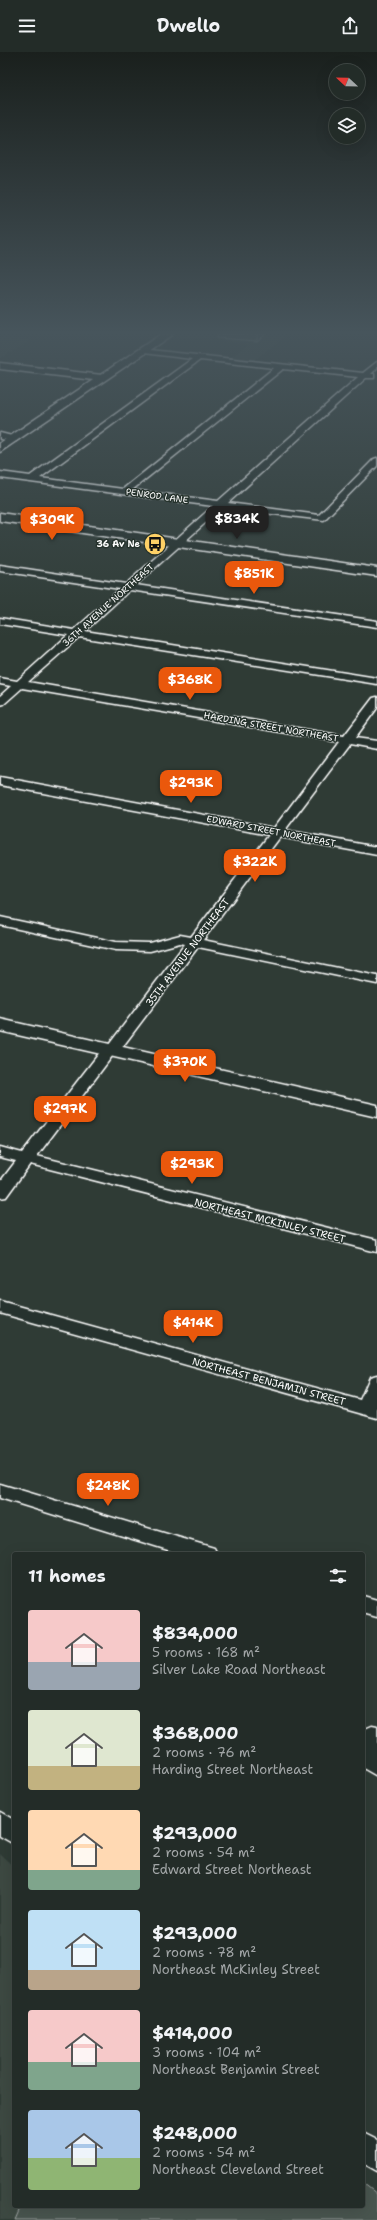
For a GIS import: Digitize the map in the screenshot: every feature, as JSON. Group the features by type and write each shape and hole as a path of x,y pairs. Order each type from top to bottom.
{"main road":[{"path":"0,448 20,435"},
{"path":"0,518 377,572"},
{"path":"0,522 94,532"}],"street":[{"path":"32,479 92,435"},
{"path":"124,492 195,435"},
{"name":"36TH AVENUE NORTHEAST","path":"0,702 297,435"},
{"path":"0,436 16,438"},
{"name":"PENROD LANE","path":"0,475 321,518 377,461"},
{"path":"0,568 377,624"},
{"path":"0,621 377,681"},
{"name":"HARDING STREET NORTHEAST","path":"0,681 377,745"},
{"name":"35TH AVENUE NORTHEAST","path":"0,1193 194,942 377,700"},
{"name":"EDWARD STREET NORTHEAST","path":"0,781 377,851"},
{"path":"0,921 116,946 150,947 180,939 377,980"},
{"path":"0,1025 377,1111"},
{"name":"NORTHEAST MCKINLEY STREET","path":"0,1152 377,1246"},
{"name":"NORTHEAST BENJAMIN STREET","path":"0,1307 371,1409"},
{"path":"371,1409 377,1382"},
{"path":"0,1491 200,1552"},
{"path":"365,1605 377,1609"},
{"path":"372,1734 365,1756 377,1766"},
{"path":"0,1822 12,1832"},
{"path":"365,2148 377,2157"}],"shaded area":[{"path":"0,1854 12,1865 12,2208 20,2208 15,2220 0,2220"},
{"path":"365,2185 377,2194 377,2220 15,2220 20,2208 365,2208"}],"place":[{"name":"36 Av Ne","path":"155,544"}]}
